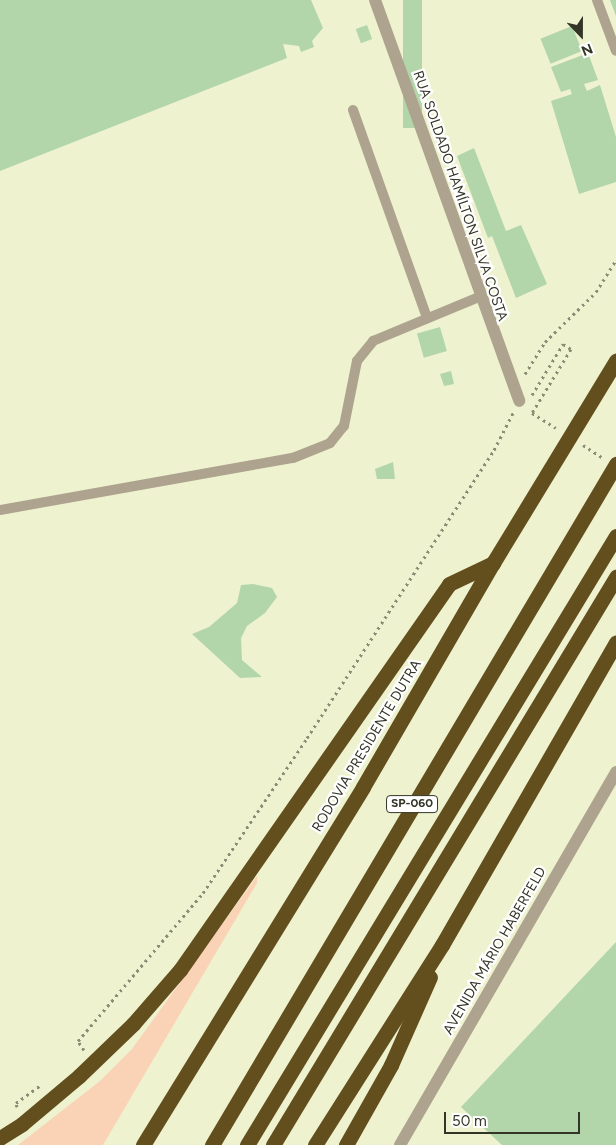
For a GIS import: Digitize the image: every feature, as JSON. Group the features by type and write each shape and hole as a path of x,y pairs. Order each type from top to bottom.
{"highway":[{"name":"RODOVIA PRESIDENTE DUTRA","path":"143,1145 363,787 493,563 616,361"},
{"name":"SP-060","path":"212,1145 616,464"},
{"name":"SP-060","path":"247,1145 616,536"},
{"path":"0,1138 22,1124 133,1024 180,970 449,584 493,563"},
{"path":"273,1145 616,577"},
{"path":"315,1145 442,945 616,642"},
{"path":"346,1145 391,1065 442,945"}],"street":[{"name":"RUA SOLDADO HAMÍLTON SILVA COSTA","path":"375,0 479,297 523,401"},
{"name":"AVENIDA MÁRIO HABERFELD","path":"400,1145 616,772"}],"lane":[{"path":"597,0 616,51"},
{"path":"353,110 427,318"},
{"path":"0,510 293,458 330,443 344,426 357,361 373,341 479,297"}],"path":[{"path":"523,401 524,375 545,342 596,292 616,260"},
{"path":"78,1058 85,1052 78,1041 203,893 307,738 494,450 523,401 563,344 571,349 532,414"},
{"path":"22,1124 16,1102 47,1080"}],"shaded area":[{"path":"257,876 257,883 103,1145 18,1145 100,1081 132,1049"}],"building":[{"path":"0,0 311,0 323,28 312,41 314,47 301,52 299,46 283,44 287,58 0,171"},
{"path":"403,0 422,0 422,128 403,128"},
{"path":"610,0 616,0 616,16"},
{"path":"367,25 372,39 361,43 356,29"},
{"path":"572,26 582,51 551,64 540,39"},
{"path":"588,53 598,80 584,84 587,91 600,85 616,137 616,182 579,194 551,101 572,94 570,89 561,92 551,67"},
{"path":"474,148 506,231 521,225 547,284 516,298 492,236 488,238 457,156"},
{"path":"440,327 447,351 424,358 417,334"},
{"path":"451,371 454,384 444,386 440,374"},
{"path":"393,462 395,479 377,479 375,469"},
{"path":"253,584 272,588 277,597 265,613 247,626 241,638 242,660 262,677 240,678 192,634 209,627 237,603 241,585"},
{"path":"616,942 616,1145 502,1145 461,1107"}]}
